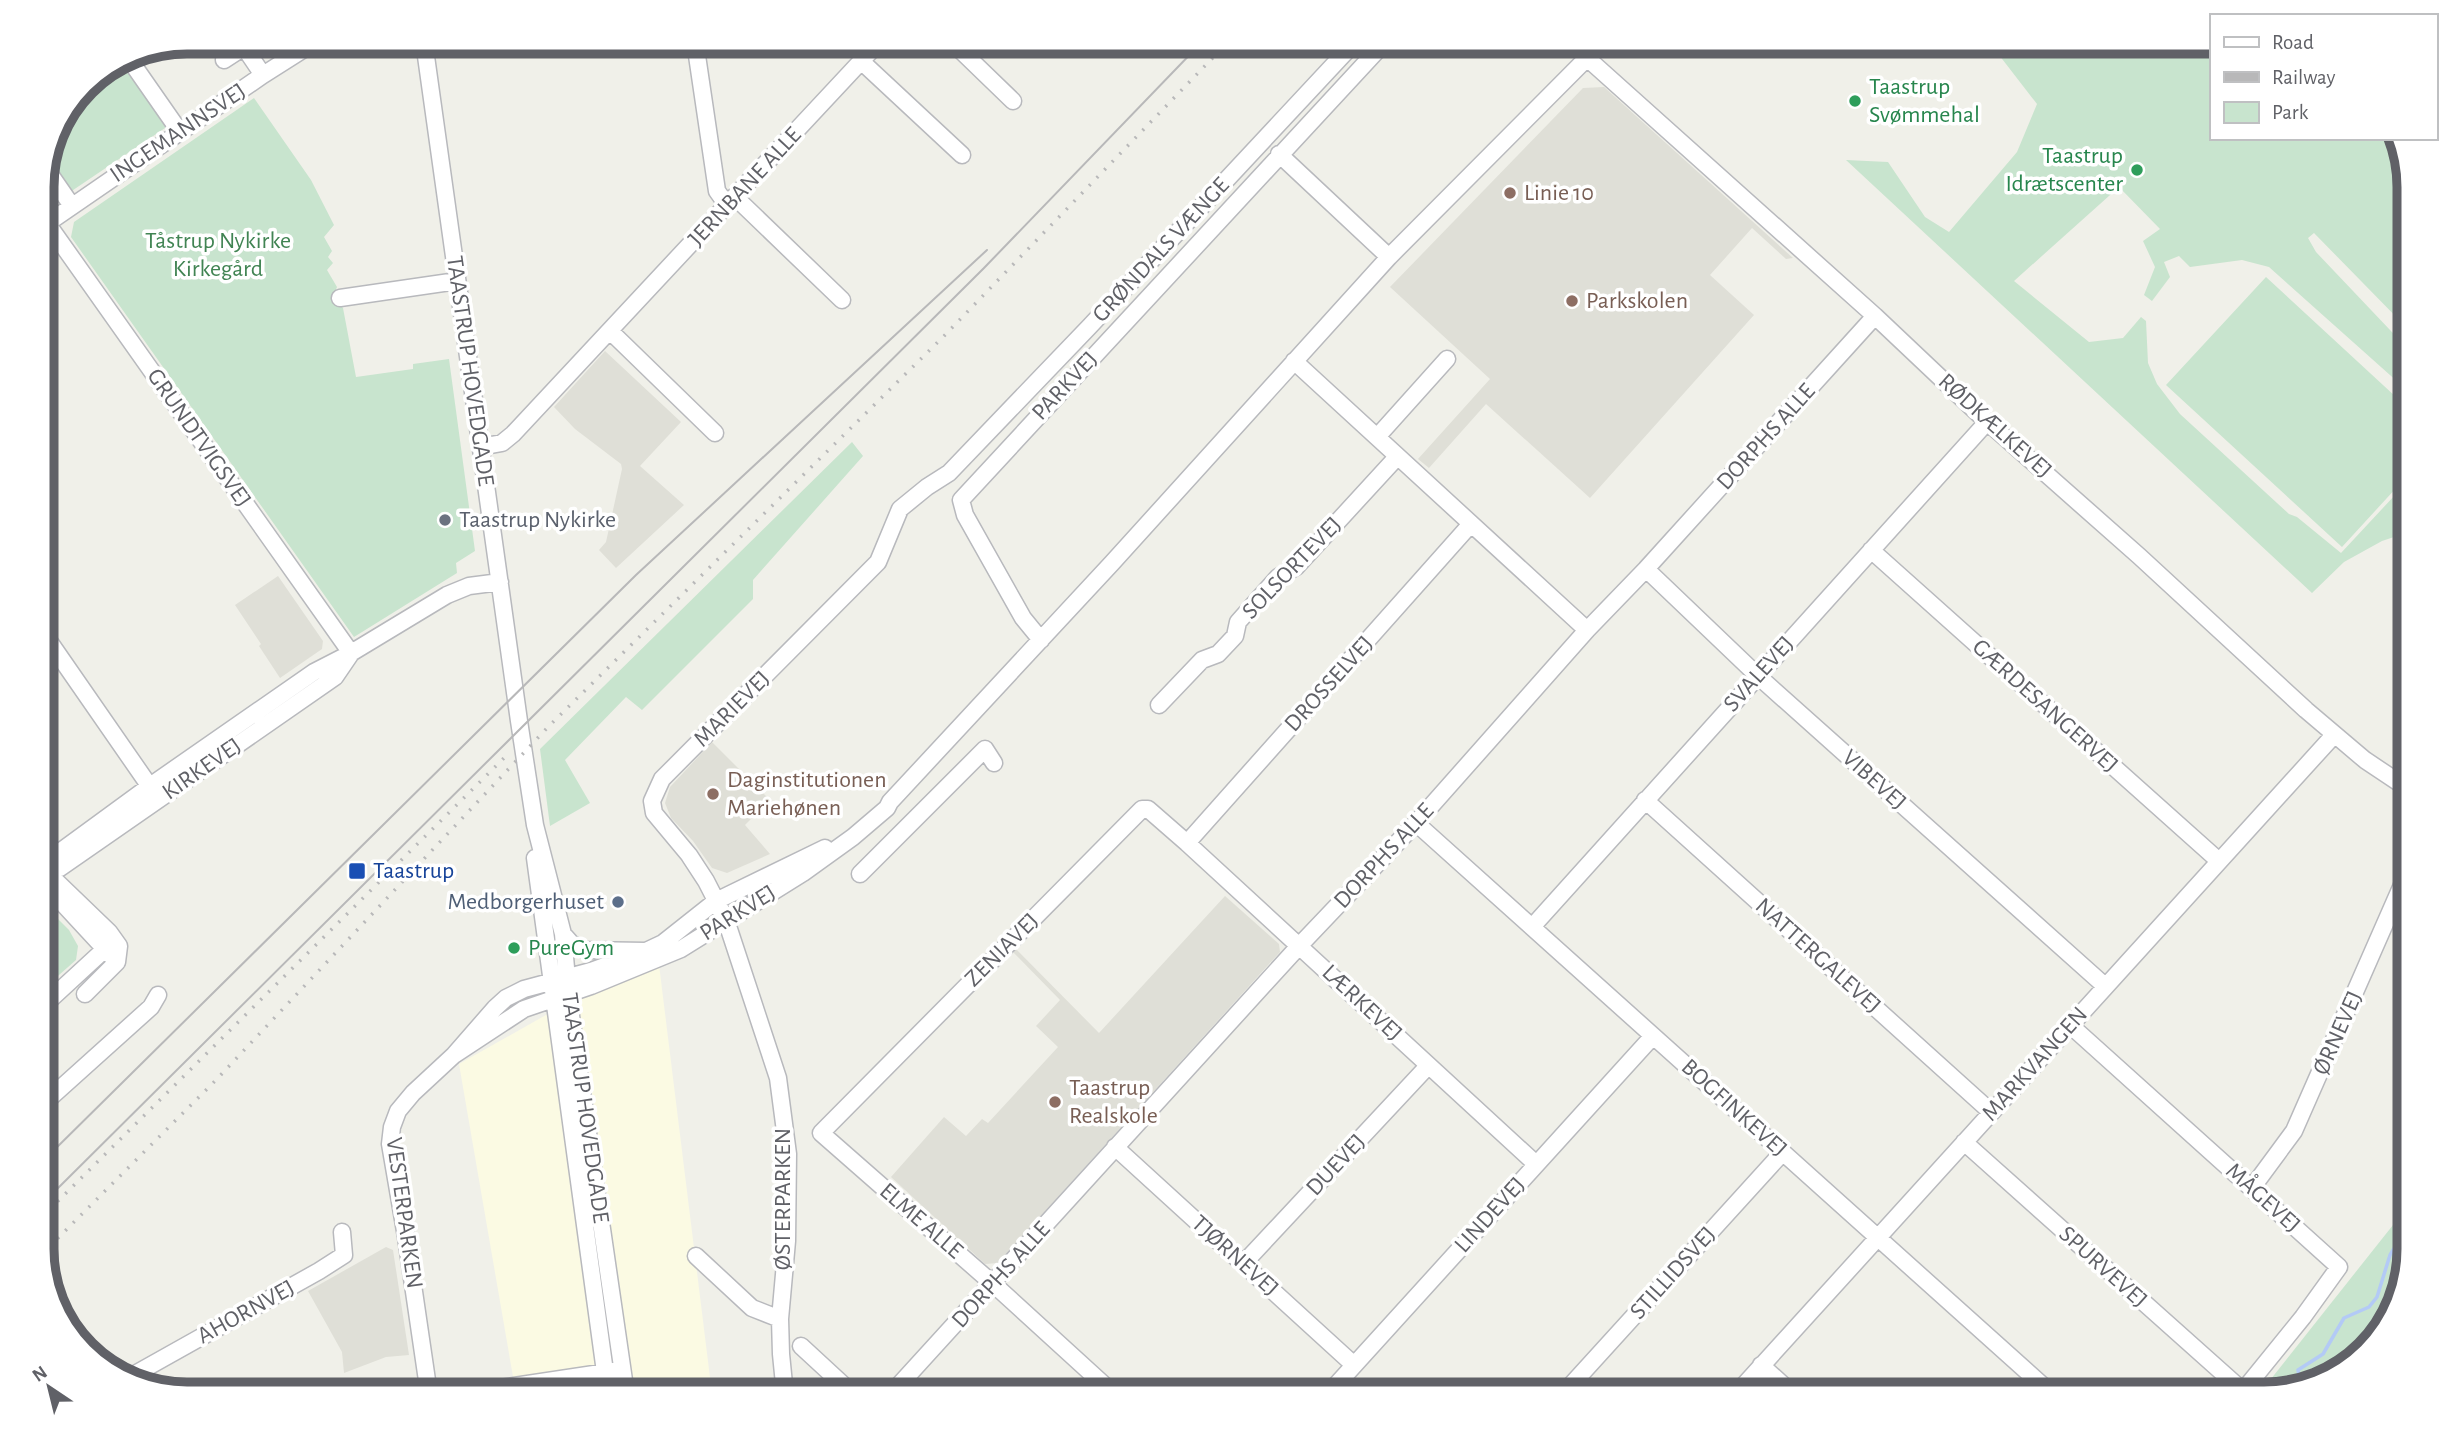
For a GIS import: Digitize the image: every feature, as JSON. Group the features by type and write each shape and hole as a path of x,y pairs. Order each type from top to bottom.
{"street":[{"name":"GRØNDALS VÆNGE","path":"900,509 949,473 1343,54"},
{"name":"PARKVEJ","path":"1041,640 1023,618 965,515 961,500 1373,54"},
{"name":"PARKVEJ","path":"560,988 663,943 716,901 826,847 891,801 1389,257 1591,54"},
{"path":"224,60 232,55"},
{"path":"249,55 263,75"},
{"name":"INGEMANNSVEJ","path":"55,218 295,55"},
{"name":"TAASTRUP HOVEDGADE","path":"427,55 535,824 563,934 560,988 606,1382"},
{"path":"697,55 717,191 842,300"},
{"name":"JERNBANE ALLE","path":"480,447 498,444 510,438 867,55"},
{"path":"965,55 1013,101"},
{"name":"RØDKÆLKEVEJ","path":"1587,58 1875,316 1987,422 2129,547 2334,735 2397,781"},
{"path":"861,61 962,155"},
{"path":"134,65 180,132"},
{"path":"1279,154 1389,257"},
{"path":"55,181 72,206"},
{"name":"GRUNDTVIGSVEJ","path":"55,239 351,653"},
{"path":"340,298 457,281"},
{"name":"DORPHS ALLE","path":"902,1382 1300,945 1416,823 1587,630 1646,569 1875,316"},
{"path":"610,331 715,433"},
{"path":"1377,437 1447,359"},
{"path":"1294,361 1587,630"},
{"name":"SVALEVEJ","path":"1532,927 1987,422"},
{"name":"SOLSORTEVEJ","path":"1159,705 1202,660 1219,654 1235,636 1238,622 1278,577 1296,567 1397,457"},
{"name":"MARIEVEJ","path":"726,920 689,855 654,813 652,801 656,789 675,766 878,562 900,509"},
{"name":"DROSSELVEJ","path":"1187,843 1471,525"},
{"name":"GÆRDESANGERVEJ","path":"1871,551 2219,861"},
{"name":"VIBEVEJ","path":"1646,569 1758,676 2105,986"},
{"name":"KIRKEVEJ","path":"55,869 60,868 154,793 335,677 351,653 447,595 468,586 500,582"},
{"path":"55,650 154,793"},
{"name":"MARKVANGEN","path":"1746,1382 2334,735"},
{"path":"860,874 985,749 994,763"},
{"name":"NATTERGALEVEJ","path":"1645,800 1991,1112"},
{"path":"891,801 912,821"},
{"name":"PARKVEJ","path":"560,988 681,949 813,866 853,837 887,808 891,801"},
{"name":"ZENIAVEJ","path":"821,1133 1142,809 1148,809 1187,843"},
{"name":"BOGFINKEVEJ","path":"1416,823 2039,1382"},
{"name":"TAASTRUP HOVEDGADE","path":"535,824 534,848 560,988 624,1382"},
{"name":"LÆRKEVEJ","path":"1187,843 1536,1164"},
{"path":"55,880 109,932 119,946 117,962 85,994"},
{"path":"55,895 117,962"},
{"name":"ØRNEVEJ","path":"2252,1188 2294,1131 2397,897"},
{"name":"ØSTERPARKEN","path":"726,920 778,1078 788,1154 787,1241 780,1319 784,1382"},
{"path":"563,934 571,943 584,950 646,951"},
{"path":"55,995 105,949"},
{"name":"VESTERPARKEN","path":"427,1382 390,1144 392,1127 398,1111 413,1093 454,1055 508,1018 560,988"},
{"path":"55,1093 151,1007 158,995"},
{"name":"MÅGEVEJ","path":"2070,1025 2339,1267 2250,1382"},
{"name":"LINDEVEJ","path":"1339,1382 1653,1036"},
{"name":"DUEVEJ","path":"1243,1264 1428,1066"},
{"name":"ELME ALLE","path":"821,1133 1101,1382"},
{"name":"SPURVEVEJ","path":"1964,1142 2233,1382"},
{"name":"TJØRNEVEJ","path":"1115,1147 1354,1365"},
{"name":"STILLIDSVEJ","path":"1574,1382 1783,1152"},
{"name":"AHORNVEJ","path":"138,1373 344,1255 342,1232"},
{"path":"696,1256 752,1308 780,1319"},
{"path":"801,1346 840,1382"},
{"path":"1761,1366 1779,1382"},
{"path":"543,1382 623,1370"}],"shaded area":[{"name":"Parkskolen","path":"1604,87 1793,258 1786,259 1752,228 1710,275 1754,315 1590,498 1486,404 1429,468 1418,459 1490,379 1390,287 1583,88"},
{"path":"605,351 681,422 640,466 684,505 616,568 599,550 606,542 621,464 575,429 554,407"},
{"path":"278,576 323,641 322,649 280,678 235,605"},
{"path":"712,742 770,800 745,825 770,854 727,873 712,868 693,841 671,818 665,803 670,787"},
{"path":"1225,896 1279,944 1280,952 998,1263 985,1264 891,1177 944,1117 966,1136 982,1119 988,1123 1058,1047 1036,1026 1060,1000 1013,952 1016,949 1099,1033"},
{"path":"659,965 711,1382 514,1382 459,1064 569,1002"},
{"path":"386,1247 393,1250 409,1355 386,1357 344,1373 342,1352 308,1291"}],"green space":[{"path":"1998,54 2210,54 2210,140 2388,140 2396,178 2396,317 2314,233 2308,238 2316,252 2396,336 2396,381 2269,267 2242,260 2190,267 2179,256 2164,262 2170,277 2152,301 2144,295 2155,267 2143,241 2160,229 2119,187 2014,281 2089,342 2123,338 2141,317 2146,321 2148,363 2157,384 2180,414 2289,514 2297,517 2341,553 2396,494 2396,536 2344,562 2312,593 1846,160 1888,162 1925,217 1949,232 2017,152 2037,104"},
{"path":"130,67 171,124 55,202 55,170 64,136 82,106 99,87 113,77"},
{"name":"Tåstrup Nykirke Kirkegård","path":"254,98 311,180 334,225 324,237 332,251 328,257 333,263 327,270 337,287 333,297 343,308 356,377 413,369 413,364 449,359 475,551 456,563 457,573 354,637 71,237 74,222"},
{"path":"2266,277 2396,397 2396,488 2342,547 2166,385"},
{"path":"852,442 863,456 753,580 753,599 642,710 626,697 565,760 590,803 550,826 540,749"},
{"path":"55,916 69,930 78,946 76,960 55,979"},
{"path":"2397,1209 2396,1266 2387,1300 2369,1330 2345,1354 2315,1372 2269,1382 2393,1225"}],"waterway":[{"path":"2299,1377 2298,1370 2323,1354 2344,1318 2369,1307 2377,1297 2390,1255 2397,1244"}],"tram line":[{"path":"55,1191 984,268 1190,55"},
{"path":"55,1149 636,575 987,250"}],"railway":[{"path":"55,1241 216,1080 548,727 944,336 1216,55"},
{"path":"55,1204 505,757"}],"place":[{"name":"Taastrup Svømmehal","path":"1855,101"},
{"name":"Taastrup Idrætscenter","path":"2137,170"},
{"name":"Linie 10","path":"1510,193"},
{"name":"Parkskolen","path":"1572,301"},
{"name":"Taastrup Nykirke","path":"445,520"},
{"name":"Daginstitutionen Mariehønen","path":"713,794"},
{"name":"Taastrup","path":"357,871"},
{"name":"Medborgerhuset","path":"618,902"},
{"name":"PureGym","path":"514,948"},
{"name":"Taastrup Realskole","path":"1055,1102"}]}
